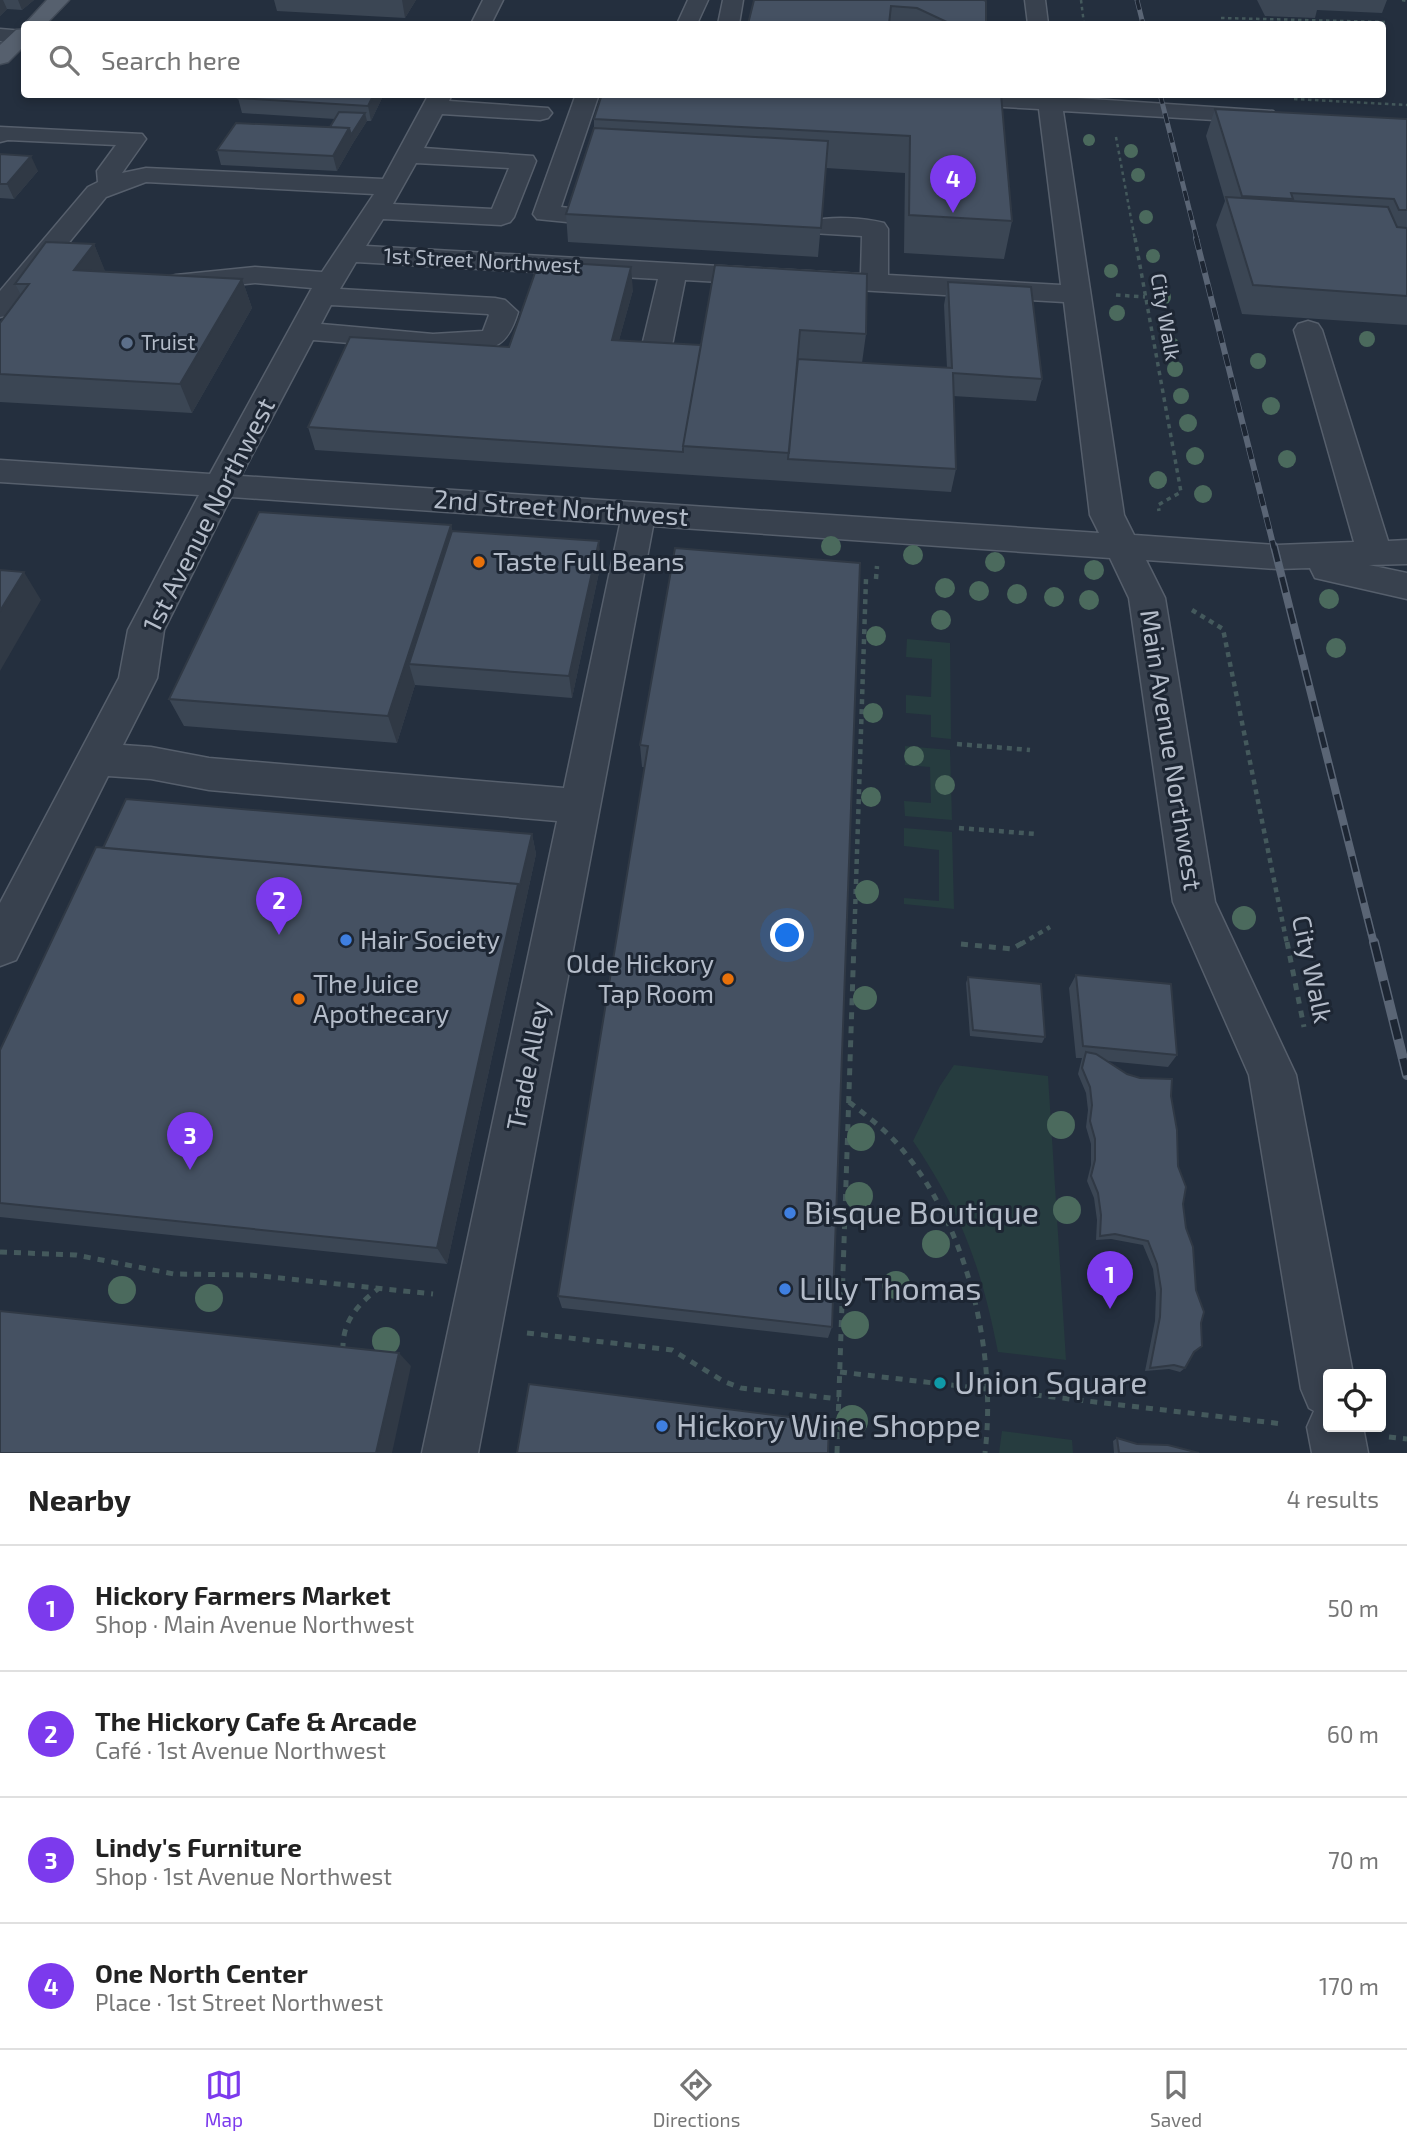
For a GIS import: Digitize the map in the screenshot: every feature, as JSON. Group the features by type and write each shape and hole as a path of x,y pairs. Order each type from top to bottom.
{"main road":[{"path":"39,21 59,0"},
{"path":"0,57 21,38"}],"street":[{"path":"482,21 493,0"},
{"path":"688,21 698,0"},
{"path":"730,21 733,0"},
{"path":"1035,0 1038,21"},
{"path":"0,35 21,33"},
{"path":"577,215 547,214 587,98"},
{"path":"1019,98 1164,110 1284,108"},
{"name":"Main Avenue Northwest","path":"1050,99 1091,294 1107,515 1147,598 1194,902 1272,1075 1324,1369"},
{"path":"438,101 540,113"},
{"name":"1st Avenue Northwest","path":"0,946 138,678 146,630 220,486 326,289 383,199 438,101"},
{"path":"0,135 5,133 134,139 109,171 111,186"},
{"path":"0,309 9,284 97,192 146,175 383,199 501,217 524,161 408,155"},
{"path":"561,172 590,173"},
{"path":"821,227 874,229 874,282"},
{"name":"1st Street Northwest","path":"348,253 1091,294"},
{"path":"656,350 673,271"},
{"path":"145,284 186,283 255,275 326,289 495,306 504,312 499,330 492,338 473,343 304,331"},
{"path":"9,284 52,281"},
{"path":"1277,557 1391,553 1308,330"},
{"name":"2nd Street Northwest","path":"0,471 1277,557"},
{"name":"Trade Alley","path":"450,1453 639,514"},
{"path":"1277,557 1407,586"},
{"path":"97,758 151,763 209,774 580,806"},
{"path":"1312,1426 1364,1445"}],"path":[{"path":"1080,0 1084,21"},
{"path":"1222,18 1344,21"},
{"path":"1284,108 1407,105"},
{"name":"City Walk","path":"1115,133 1181,492 1158,505"},
{"path":"1091,294 1146,297"},
{"path":"837,1453 866,579"},
{"name":"City Walk","path":"1184,605 1223,629 1306,1036"},
{"path":"957,744 1030,750"},
{"path":"959,828 1036,834"},
{"path":"961,944 1012,949 1050,927"},
{"path":"849,1102 895,1141 924,1181 954,1236 973,1290 986,1349 988,1390 985,1453"},
{"path":"0,1252 76,1255 185,1275 251,1275 443,1295"},
{"path":"346,1360 342,1342 350,1315 363,1299 379,1288"},
{"path":"515,1332 672,1350 723,1381 741,1388 839,1399"},
{"path":"840,1372 1312,1426"},
{"path":"1364,1445 1407,1439"}],"green space":[{"path":"907,639 950,643 951,739 931,737 931,715 906,713 906,695 931,697 932,659 906,657"},
{"path":"905,746 950,750 952,820 905,816 904,801 931,803 930,767 905,765"},
{"path":"904,828 952,832 954,909 904,904 904,898 939,901 939,850 904,846"},
{"path":"954,1065 1048,1076 1066,1360 998,1352 977,1267 957,1217 913,1141 940,1086"},
{"path":"1002,1431 1072,1440 1073,1453 999,1453"}],"building":[{"path":"754,0 986,1 986,21 945,21 917,8 891,6 889,21 749,21"},
{"path":"238,98 372,98 368,106"},
{"path":"601,98 1001,98 1012,221 909,215 910,136 594,119"},
{"path":"1215,109 1407,119 1407,210 1399,210 1394,199 1291,193 1293,199 1242,196"},
{"path":"339,112 365,113 351,135 349,128 330,127"},
{"path":"236,123 349,128 333,156 217,150"},
{"path":"594,128 828,141 821,228 566,214"},
{"path":"0,154 31,156 7,184 0,184"},
{"path":"1226,197 1388,207 1397,227 1407,228 1407,296 1253,285"},
{"name":"Truist","path":"46,242 94,244 74,270 242,279 180,384 0,374 0,323 29,284 15,284"},
{"path":"568,263 631,267 612,340 701,345 683,452 308,427 350,337 509,347 536,270 565,272"},
{"path":"715,265 867,274 866,334 800,330 789,453 683,446"},
{"path":"948,282 1031,287 1042,379 953,373 956,469 788,459 798,359 952,368"},
{"path":"259,512 451,525 388,716 169,699"},
{"path":"452,531 599,541 569,676 409,664"},
{"path":"675,548 860,563 832,1327 558,1296 648,746 640,745"},
{"path":"0,570 24,572 0,611"},
{"path":"126,799 532,834 519,889 518,884 103,848"},
{"path":"96,847 518,884 437,1248 0,1203 0,1050"},
{"path":"1076,975 1171,984 1177,1055 1083,1046"},
{"path":"968,977 1041,984 1045,1037 973,1030"},
{"path":"1086,1052 1096,1054 1127,1074 1140,1078 1172,1079 1171,1096 1177,1130 1178,1166 1186,1187 1183,1204 1186,1228 1193,1247 1196,1290 1204,1312 1201,1323 1202,1346 1194,1352 1185,1368 1174,1365 1150,1368 1160,1317 1161,1289 1157,1264 1148,1241 1115,1234 1100,1236 1098,1193 1091,1176 1095,1160 1095,1139 1090,1121 1092,1105 1090,1087 1082,1068"},
{"path":"0,1311 399,1353 376,1453 0,1453"},
{"name":"Hickory Wine Shoppe","path":"529,1384 829,1422 828,1453 517,1453"},
{"path":"1117,1438 1137,1444 1168,1445 1199,1453 1119,1453"}],"railway":[{"path":"1137,0 1142,21"},
{"path":"1161,98 1197,240"},
{"path":"1196,238 1274,548"},
{"path":"1274,546 1374,944"},
{"path":"1374,942 1407,1075"}],"place":[{"name":"One North Center","path":"953,213"},
{"name":"Truist","path":"127,343"},
{"name":"Taste Full Beans","path":"479,562"},
{"name":"The Hickory Cafe & Arcade","path":"279,935"},
{"name":"Hair Society","path":"346,940"},
{"name":"Olde Hickory Tap Room","path":"728,979"},
{"name":"The Juice Apothecary","path":"299,999"},
{"name":"Lindy's Furniture","path":"190,1170"},
{"name":"Bisque Boutique","path":"790,1213"},
{"name":"Lilly Thomas","path":"785,1289"},
{"name":"Hickory Farmers Market","path":"1110,1309"},
{"name":"Union Square","path":"940,1383"},
{"name":"Hickory Wine Shoppe","path":"662,1426"}]}
